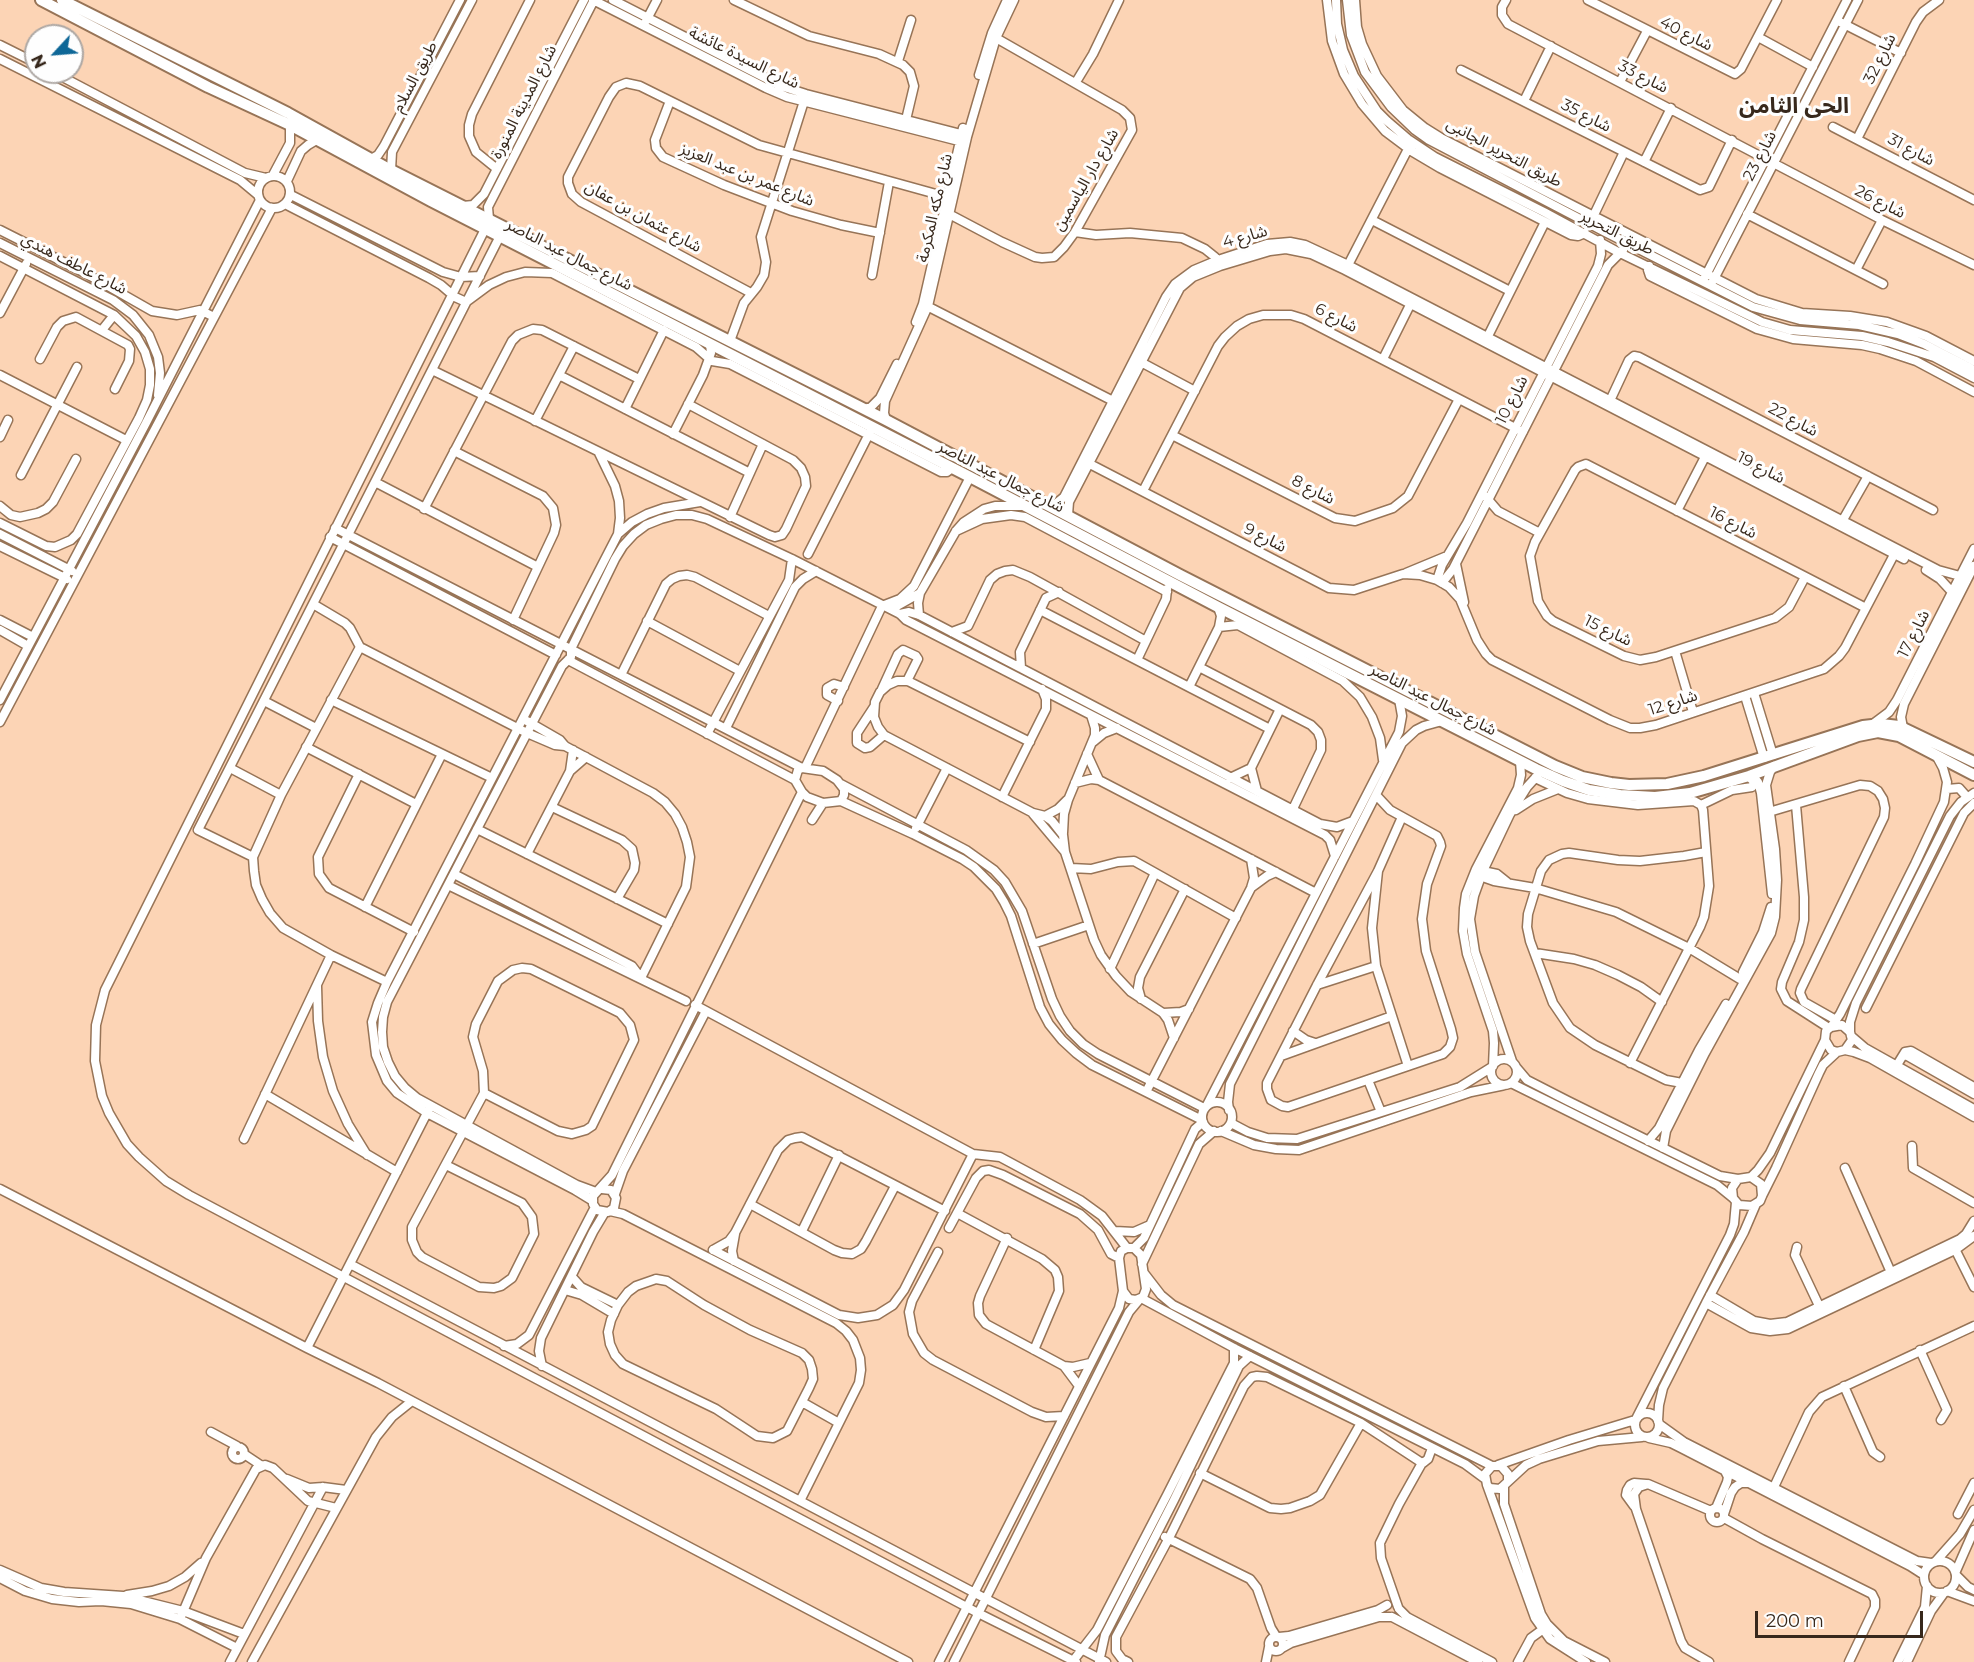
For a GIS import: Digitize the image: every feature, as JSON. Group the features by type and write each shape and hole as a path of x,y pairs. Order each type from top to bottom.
{"main road":[{"name":"شارع جمال عبد الناصر","path":"41,0 288,113 391,170 463,206 500,236 730,341 1053,506 1289,637 1540,760 1582,777 1629,785 1667,784 1878,732 1899,736 1974,775"},
{"name":"شارع جمال عبد الناصر","path":"62,0 108,29"},
{"name":"شارع جمال عبد الناصر","path":"128,39 208,87 290,125 377,173 487,224 608,286"},
{"name":"شارع جمال عبد الناصر","path":"623,293 710,344 871,431 970,477 1234,615 1289,637"},
{"name":"شارع جمال عبد الناصر","path":"1309,647 1399,699 1520,761 1539,775 1589,790 1638,797 1690,793 1751,775 1770,760 1872,724 1890,724 1903,728 1974,762"}],"street":[{"name":"طريق السلام","path":"391,170 388,149 460,0"},
{"name":"طريق السلام","path":"371,159 388,149 472,0"},
{"path":"497,169 480,156 473,147 468,130 470,119 530,0"},
{"name":"شارع المدينة المنورة","path":"584,0 497,169 488,196 487,224 112,974 99,1007 94,1043 102,1096 117,1129 139,1157 166,1181 189,1195 1074,1661"},
{"name":"شارع المدينة المنورة","path":"488,196 594,0"},
{"name":"شارع السيدة عائشة","path":"594,0 646,22"},
{"name":"شارع السيدة عائشة","path":"613,0 646,22 766,88 960,138"},
{"path":"646,22 657,0"},
{"path":"734,0 809,36 879,54 907,69 914,81 914,86 905,124"},
{"name":"شارع مكه المكرمة","path":"926,305 960,138 977,85 983,57 1007,0"},
{"name":"شارع مكه المكرمة","path":"886,420 883,399 926,305 966,136 996,38 1014,0"},
{"path":"1076,82 1093,54 1119,0"},
{"path":"1327,0 1329,23 1337,57 1344,74 1359,100 1385,130 1408,149 1451,169 1545,222 1574,236 1585,233"},
{"name":"طريق التحرير","path":"1336,0 1337,24 1343,50 1354,76 1377,111 1397,130 1451,169 1762,322 1805,332 1835,324 1862,336 1904,346 1934,357 1974,378"},
{"name":"طريق التحرير","path":"1347,0 1351,35 1365,72 1402,119 1443,148 1591,220 1605,232 1625,243 1709,280 1768,312 1800,320 1872,327 1898,334 1924,344 1974,370"},
{"name":"طريق التحرير الجانبى","path":"1355,0 1357,27 1368,60 1389,93 1414,119 1441,138 1591,220 1709,280"},
{"name":"شارع 33","path":"1506,0 1502,7 1502,15 1508,24 1770,160"},
{"name":"شارع 40","path":"1588,0 1732,74 1739,72 1758,37"},
{"path":"1777,0 1758,37 1813,67"},
{"name":"شارع 23","path":"1841,23 1847,0"},
{"name":"شارع 23","path":"1702,293 1841,23 1858,0"},
{"name":"شارع 32","path":"1857,139 1916,22 1923,12 1939,0"},
{"path":"897,62 911,20"},
{"path":"1841,23 1901,53"},
{"path":"1620,82 1647,31"},
{"name":"شارع دار الياسمين","path":"949,214 1002,242 1042,258 1060,253 1075,232 1130,136 1132,124 1130,118 1122,110 996,38"},
{"path":"0,45 24,57"},
{"path":"1524,101 1551,46"},
{"path":"0,59 240,180 259,197 265,206 279,208 291,195 287,181 281,177 245,173 76,84"},
{"name":"شارع 23","path":"1709,280 1747,214 1813,67 1822,59"},
{"name":"شارع 35","path":"1461,70 1697,189 1704,190 1709,187 1732,140"},
{"name":"شارع عثمان بن عفان","path":"751,293 581,202 572,194 568,177 616,87 632,83 759,145 947,197"},
{"path":"1359,100 1364,91"},
{"path":"730,341 741,308 764,275 766,262 761,237 805,99"},
{"name":"شارع عمر بن عبد العزيز","path":"670,101 655,140 660,154 678,165 772,204 814,218 880,233"},
{"path":"1644,162 1671,108"},
{"path":"0,700 2,692 203,311 259,197 259,186 270,177 290,143 290,125"},
{"name":"شارع 31","path":"1833,127 1974,200"},
{"path":"287,181 301,151 318,140"},
{"path":"1347,268 1408,149"},
{"path":"1591,220 1624,152"},
{"name":"شارع 26","path":"1770,160 1881,220 1974,266"},
{"path":"872,275 889,182"},
{"path":"291,195 447,273 461,277 480,276"},
{"path":"463,206 473,204 488,196"},
{"path":"285,204 441,285 452,295 466,302"},
{"path":"0,722 272,208"},
{"path":"1747,214 1883,284"},
{"path":"1372,220 1510,291"},
{"path":"1856,270 1881,220"},
{"path":"1486,340 1545,222"},
{"name":"شارع عاطف هندي","path":"0,230 87,274 152,311 177,315 203,311"},
{"path":"1075,232 1096,235 1130,233 1182,238 1205,249 1219,263"},
{"name":"شارع 10","path":"1519,430 1544,370 1598,266 1601,255 1601,237 1605,232"},
{"path":"253,857 198,830 500,236"},
{"name":"شارع عاطف هندي","path":"0,243 113,300 139,321 149,335 158,357 160,373 157,402"},
{"name":"شارع 10","path":"1439,582 1450,574 1456,564 1478,510 1519,430 1553,374 1608,265 1624,249 1625,243"},
{"path":"0,313 34,247"},
{"name":"شارع 4","path":"1053,506 1064,497 1086,462 1138,361 1180,288 1193,277 1219,263 1286,249 1311,254 1347,268 1553,374"},
{"path":"0,256 114,315 136,336 145,352 150,369 147,400 77,534 71,540 55,547 46,546 3,524 11,515"},
{"path":"1649,266 1650,276 1757,329 1793,339 1862,345 1898,354 1974,392"},
{"path":"466,302 489,285 506,277 525,272 544,272 561,277 699,348 712,361 730,364 871,431 808,555"},
{"path":"441,285 447,280 447,273"},
{"path":"1383,359 1412,301"},
{"path":"926,305 1117,403"},
{"path":"203,311 214,317"},
{"path":"102,330 114,315"},
{"name":"شارع 6","path":"1143,491 1218,346 1237,326 1263,315 1291,315 1305,319 1519,430"},
{"path":"40,359 57,327 69,318 76,317 124,341 130,350 129,360 115,389"},
{"path":"1834,343 1835,324 1866,318 1906,328 1974,361"},
{"path":"424,509 512,341 525,331 542,330 639,378"},
{"path":"625,409 664,330"},
{"path":"673,434 703,375 707,374 712,361 710,344"},
{"path":"535,421 574,346"},
{"path":"712,361 727,353"},
{"name":"شارع 22","path":"1609,403 1630,359 1634,356 1639,357 1933,510"},
{"path":"1138,361 1195,391"},
{"path":"21,475 77,367"},
{"path":"432,370 730,517 772,536 779,536 786,529 805,490 805,477 797,464 688,405"},
{"name":"شارع 19","path":"1553,374 1896,551 1938,570 1960,576"},
{"path":"0,375 126,440"},
{"path":"559,375 750,473"},
{"name":"شارع مكه المكرمة","path":"864,409 883,399"},
{"name":"شارع 8","path":"1172,435 1335,518 1355,520 1394,508 1408,496 1459,399"},
{"path":"157,402 165,409"},
{"path":"0,437 8,420"},
{"path":"730,517 763,444"},
{"path":"454,451 543,496 553,508 556,525 554,533 513,620"},
{"path":"596,1197 397,1093 387,1081 376,1055 372,1023 387,982 618,534 619,501 615,486 599,453"},
{"path":"1677,511 1707,454"},
{"path":"0,506 11,515 29,516 46,509 76,459"},
{"name":"شارع 4","path":"1068,514 1069,502 1086,462"},
{"name":"شارع 9","path":"1086,462 1329,588 1354,590 1403,574 1420,575 1439,582"},
{"name":"شارع 16","path":"1586,464 1866,608"},
{"name":"شارع 15","path":"1586,464 1575,470 1531,549 1530,563 1538,601 1547,616 1575,632 1632,659 1648,659 1776,618 1789,607 1805,577"},
{"path":"1841,523 1868,476"},
{"path":"795,780 798,770 804,768 885,608 900,599 914,586 970,477"},
{"path":"375,482 538,567"},
{"path":"1485,496 1498,511 1540,533"},
{"path":"618,534 632,522 647,514 663,508 701,502"},
{"path":"919,615 920,593 956,531 973,515 995,506 1018,505 1030,508"},
{"path":"1478,510 1498,511"},
{"name":"شارع 10","path":"1439,582 1442,565 1478,510"},
{"path":"428,1110 395,1076 388,1062 383,1047 382,1032 387,1002 562,666 571,656 571,649 623,546 640,530 661,519 676,515 692,515 707,519 816,571 900,614 910,622 1022,669 1280,804 1330,840 1335,856"},
{"path":"956,531 982,519 1003,516 1025,517 1167,592"},
{"path":"335,528 804,768 823,771 841,784 966,850 994,870 1015,896 1052,999 1070,1031 1083,1044 1206,1107 1219,1103 1229,1110"},
{"path":"0,534 68,569 76,578"},
{"path":"330,537 556,655"},
{"path":"0,546 63,578 76,578"},
{"name":"شارع 17","path":"1872,724 1893,706 1974,549"},
{"name":"شارع 19","path":"1896,551 1935,575 1952,592"},
{"name":"شارع 12","path":"1439,582 1455,593 1464,606 1477,640 1492,660 1622,726 1640,728 1754,693 1832,664 1845,648 1896,551"},
{"path":"1403,574 1448,556"},
{"path":"707,734 790,578 792,559"},
{"path":"1456,564 1464,606"},
{"name":"شارع 17","path":"1903,728 1901,717 1903,706 1974,566"},
{"path":"973,643 968,626 990,580 997,574 1013,570 1059,592 1146,641"},
{"path":"726,728 795,587 816,571"},
{"path":"621,675 666,585 672,579 687,575 695,577 769,616"},
{"path":"1137,660 1166,599 1166,580"},
{"path":"1042,584 1046,598"},
{"path":"1008,664 1020,652 1046,598 1059,592"},
{"path":"885,608 905,603 920,593"},
{"path":"313,604 345,623 360,647 527,733 573,750 653,793 665,802 682,827 690,857 689,872 686,887 641,978"},
{"path":"1189,687 1219,627 1221,616 1218,607"},
{"path":"1040,610 1270,729"},
{"path":"900,614 909,612 919,615 1008,664 1042,689 1291,813 1329,826 1346,825 1353,820"},
{"path":"1219,627 1234,615"},
{"path":"0,620 30,641"},
{"path":"647,621 740,671"},
{"path":"952,632 968,626"},
{"path":"1219,627 1238,626 1343,681 1360,697 1372,717 1380,738 1383,761"},
{"path":"0,630 30,641"},
{"path":"360,647 280,795 253,857 256,885 270,913 284,928 331,955 387,982"},
{"path":"884,735 870,747 865,748 857,743 856,738 874,707 898,654 903,650 918,659 907,681"},
{"path":"1675,651 1693,712"},
{"path":"1020,652 1022,669"},
{"path":"747,658 757,664"},
{"path":"568,660 795,780 802,792 813,800 823,803 841,801 913,834 974,867 996,889 1011,916 1040,1007 1049,1024 1062,1040 1092,1065 1203,1121 1208,1128 1254,1145 1276,1149 1299,1150 1472,1092 1508,1084 1517,1076 1472,941 1472,908 1478,872 1518,796 1520,761"},
{"path":"1199,667 1311,725 1318,732 1321,750 1291,813"},
{"path":"880,692 897,681 907,681 1030,742"},
{"path":"838,701 829,696 826,692 827,688 834,684 844,687"},
{"path":"1002,797 1046,709 1046,699 1042,689"},
{"path":"1754,693 1770,760 1764,793 1772,849"},
{"path":"1745,696 1770,760"},
{"path":"1203,1121 1202,1112 1376,795 1399,741 1401,707 1399,699"},
{"path":"331,700 492,778"},
{"path":"1046,709 1065,700"},
{"path":"264,701 316,728"},
{"path":"1893,706 1899,708 1903,706"},
{"path":"874,707 874,717 884,735 1033,813 1045,816 1063,835"},
{"path":"1230,778 1251,768 1280,709"},
{"path":"1091,715 1095,728 1093,742 1064,814 1065,852 1101,955 1122,983 1141,1000 1163,1013 1174,1038"},
{"path":"523,719 560,740 565,746"},
{"path":"1442,721 1424,726 1399,741 1383,761 1316,893 1309,916 1230,1084 1228,1102 1232,1123 1257,1136 1297,1139 1460,1087 1493,1067 1501,1059 1514,1064 1527,1080 1720,1176 1738,1179 1751,1176 1770,1153 1825,1040 1825,1035 1915,864 1944,802 1947,789 1946,775 1935,755"},
{"path":"1093,742 1104,733 1117,728"},
{"path":"306,747 416,804"},
{"path":"527,854 570,771 573,750"},
{"path":"365,907 442,754"},
{"path":"1087,754 1099,780"},
{"path":"570,771 586,757"},
{"path":"230,768 280,795"},
{"path":"913,834 947,768"},
{"path":"1251,768 1257,791"},
{"path":"359,774 321,849 317,865 323,882 329,888 414,932"},
{"path":"1751,775 1754,782 1752,787 1732,790 1701,805 1691,801 1624,805 1588,799 1558,789 1539,775 1518,796 1478,872 1465,901 1463,931 1467,954 1493,1031 1493,1077 1496,1082 1508,1084 1717,1185 1734,1200 1748,1207 1759,1200"},
{"path":"1648,1141 1666,1123 1705,1053 1770,915 1773,900 1769,812 1764,793 1751,775"},
{"path":"1075,783 1091,779 1099,780 1316,893"},
{"path":"841,784 844,789 841,801"},
{"path":"1769,812 1860,784 1878,791 1883,799 1884,817 1801,989 1800,993 1804,1002 1815,1014"},
{"path":"1947,789 1959,788 1972,798"},
{"path":"1510,814 1533,799 1558,789"},
{"path":"504,1346 517,1344 530,1335 596,1197 616,1168 802,792"},
{"path":"1376,795 1390,810 1437,836 1440,842 1427,884 1422,919 1426,951 1453,1038 1450,1047 1443,1054 1288,1107 1282,1106 1272,1100 1267,1083 1378,871 1402,817"},
{"path":"1280,804 1299,796"},
{"path":"1299,796 1306,817"},
{"path":"1123,1292 1129,1299 1140,1299 1465,1464 1495,1490 1506,1484 1526,1465 1539,1459 1598,1441 1656,1434 1663,1388 1744,1232 1819,1074 1829,1058 1850,1044 1852,1012 1955,808 1972,798"},
{"path":"1866,1008 1972,798"},
{"path":"1045,816 1058,810 1068,800"},
{"path":"812,820 823,803"},
{"path":"1630,1063 1700,927 1706,907 1709,886 1704,813 1701,805"},
{"path":"1796,805 1804,920 1795,953 1782,982 1781,989 1787,1001 1832,1025 1842,1025 1865,1048 1974,1109"},
{"path":"552,807 622,840 632,849 634,870 617,899"},
{"path":"1370,807 1390,810"},
{"path":"1033,813 1065,852"},
{"path":"477,830 668,924"},
{"path":"1934,848 1944,852"},
{"path":"1682,1083 1666,1080 1630,1063 1595,1045 1570,1028 1553,1002 1530,941 1527,927 1528,914 1544,865 1555,856 1569,853 1596,858 1640,861 1706,852"},
{"path":"1146,1092 1251,888 1254,878 1251,859"},
{"path":"1071,868 1091,869 1118,862 1134,861 1236,918"},
{"path":"1378,871 1372,928 1376,966 1408,1066"},
{"path":"1251,888 1276,872"},
{"path":"1478,872 1494,881 1535,888 1616,912 1723,967 1744,974"},
{"path":"1110,969 1155,873"},
{"path":"454,874 632,966 641,978"},
{"path":"448,885 686,1001"},
{"path":"1141,1000 1138,988 1140,977 1185,889"},
{"path":"1033,944 1089,925"},
{"path":"1535,953 1595,965 1633,983 1662,1002"},
{"path":"244,1139 331,955"},
{"path":"1330,962 1335,969 1349,975"},
{"path":"1317,985 1376,966"},
{"path":"446,1165 522,1203 532,1217 534,1234 512,1278 501,1286 479,1287 422,1257 414,1247 411,1234 412,1227 484,1093 483,1071 474,1044 474,1030 498,981 513,970 531,969 620,1013 630,1024 634,1040 592,1126 586,1130 572,1134 558,1131 484,1093"},
{"path":"1872,972 1882,977"},
{"path":"1663,1148 1666,1123 1682,1083 1744,974"},
{"path":"1122,983 1132,983 1140,977"},
{"path":"1782,982 1788,989 1801,989"},
{"path":"317,984 318,1021 323,1057 333,1091 348,1124 367,1155"},
{"path":"695,1005 973,1154 1000,1157 1080,1200 1102,1216 1131,1248 1141,1255 1146,1289 1129,1312 954,1662"},
{"path":"1163,1013 1189,1009"},
{"path":"542,1366 540,1342 593,1232 616,1203 615,1194 623,1171 706,1011"},
{"path":"1281,1056 1392,1016"},
{"path":"1293,1031 1315,1043"},
{"path":"1825,1040 1831,1050 1870,1058 1974,1116"},
{"path":"1897,1065 1904,1054 1911,1051 1974,1087"},
{"path":"1904,1054 1974,1094"},
{"path":"1666,1080 1676,1096"},
{"path":"1366,1081 1378,1113"},
{"path":"265,1094 397,1172"},
{"path":"307,1348 428,1110"},
{"path":"939,1662 1119,1308 1123,1292 1119,1258 1121,1251 1142,1241 1195,1129 1203,1121"},
{"path":"1143,1268 1198,1144 1218,1131 1228,1128 1232,1123"},
{"path":"945,1211 802,1137 788,1140 777,1150 735,1233 722,1247 713,1250 839,1315 858,1318 877,1315 893,1305 904,1290 945,1211 973,1154"},
{"path":"1912,1146 1913,1168 1974,1203"},
{"path":"802,1231 839,1155"},
{"path":"989,1170 990,1156"},
{"path":"1845,1168 1893,1276"},
{"path":"949,1228 978,1175 989,1170 1080,1214 1098,1230 1112,1254 1119,1258"},
{"path":"1751,1176 1761,1184 1759,1200"},
{"path":"1738,1179 1732,1188 1734,1224 1730,1234 1636,1419 1634,1428 1645,1437 1671,1443 1725,1470 1924,1575"},
{"path":"750,1204 842,1254 852,1254 861,1249 895,1186"},
{"path":"0,1189 412,1401 908,1662"},
{"path":"596,1197 611,1190 615,1194"},
{"path":"596,1197 597,1210 623,1214 836,1323 846,1331 859,1352 861,1370 859,1383 800,1501"},
{"path":"957,1213 1047,1261 1055,1270 1059,1291 1034,1350"},
{"path":"1954,1247 1974,1221"},
{"path":"1115,1231 1134,1232 1150,1225"},
{"path":"734,1261 732,1251 735,1233"},
{"path":"1708,1299 1760,1330 1779,1331 1974,1236"},
{"path":"1007,1238 980,1296 978,1309 980,1315 986,1324 1064,1366 1073,1367 1090,1363"},
{"path":"1797,1247 1795,1255 1821,1310"},
{"path":"1954,1247 1974,1287"},
{"path":"938,1252 912,1301 909,1312 913,1334 924,1353 933,1360 1032,1412 1046,1417 1064,1416"},
{"path":"350,1264 1101,1661 1105,1635 1163,1522 1170,1498"},
{"path":"1143,1268 1161,1295 1173,1305 1507,1471 1504,1504 1541,1614 1547,1624 1564,1641 1605,1662"},
{"path":"572,1277 581,1287 618,1305"},
{"path":"656,1279 667,1281 729,1319 802,1353 809,1360 813,1379 787,1431 773,1438 757,1436 716,1409 623,1364 609,1344 608,1332 614,1314 628,1292 636,1286 656,1279"},
{"path":"565,1290 578,1293 614,1314"},
{"path":"1776,1488 1786,1474 1784,1466 1809,1412 1822,1397 1974,1326"},
{"path":"1234,1348 1236,1365"},
{"path":"1920,1350 1947,1410 1941,1420"},
{"path":"1074,1661 1102,1620 1170,1498 1236,1365 1250,1356"},
{"path":"1064,1366 1079,1386"},
{"path":"1128,1662 1122,1659 1116,1651 1116,1637 1248,1381 1257,1376 1267,1377 1361,1423 1423,1463"},
{"path":"1844,1386 1873,1452 1880,1456"},
{"path":"252,1662 379,1432 392,1417 412,1401"},
{"path":"802,1402 839,1423"},
{"path":"1586,1662 1550,1639 1529,1607 1486,1481 1486,1471 1569,1440 1636,1419 1641,1414 1652,1414 1659,1423 1684,1442 1917,1561 1948,1562 1962,1582 1974,1590"},
{"path":"1200,1473 1270,1508 1290,1508 1320,1495 1361,1423"},
{"path":"211,1432 237,1446 232,1451 232,1456 239,1459 244,1454 262,1466 273,1468 304,1498 336,1508"},
{"path":"1155,1537 1169,1538 1250,1579 1257,1588 1271,1628 1274,1650 1379,1617 1391,1617 1398,1614 1393,1606 1393,1594 1381,1558 1380,1543 1423,1463 1422,1455 1429,1446"},
{"path":"182,1615 206,1558 254,1472 262,1466"},
{"path":"1725,1470 1728,1477 1727,1482 1710,1516 1714,1521 1720,1521 1724,1516 1731,1492 1741,1483 1749,1483"},
{"path":"286,1479 309,1488 346,1490"},
{"path":"1958,1514 1974,1483"},
{"path":"1709,1662 1683,1645 1636,1509 1635,1490 1639,1486 1648,1484 1714,1509"},
{"path":"230,1662 323,1487"},
{"path":"1016,1509 1028,1515"},
{"path":"1898,1662 1925,1607 1927,1586 1924,1575 1926,1568 1960,1534 1974,1510"},
{"path":"1724,1516 1764,1540 1872,1594 1875,1607 1849,1662"},
{"path":"1163,1522 1169,1538"},
{"path":"1907,1662 1931,1611 1945,1592 1952,1588 1974,1530"},
{"path":"0,1570 41,1588 123,1596 169,1586 185,1577 206,1558"},
{"path":"0,1578 25,1591 52,1599 131,1604 182,1615 237,1648"},
{"path":"1927,1586 1932,1590 1971,1599 1974,1608"},
{"path":"123,1596 244,1634"},
{"path":"1274,1640 1393,1606"},
{"path":"1393,1606 1407,1617 1492,1662"},
{"path":"1391,1617 1478,1662"},
{"path":"1518,1662 1531,1638 1542,1630"},
{"path":"1271,1662 1281,1649 1283,1642 1274,1640"},
{"path":"1266,1662 1274,1640"}],"district":[{"name":"الحى الثامن","path":"1794,107"}]}
